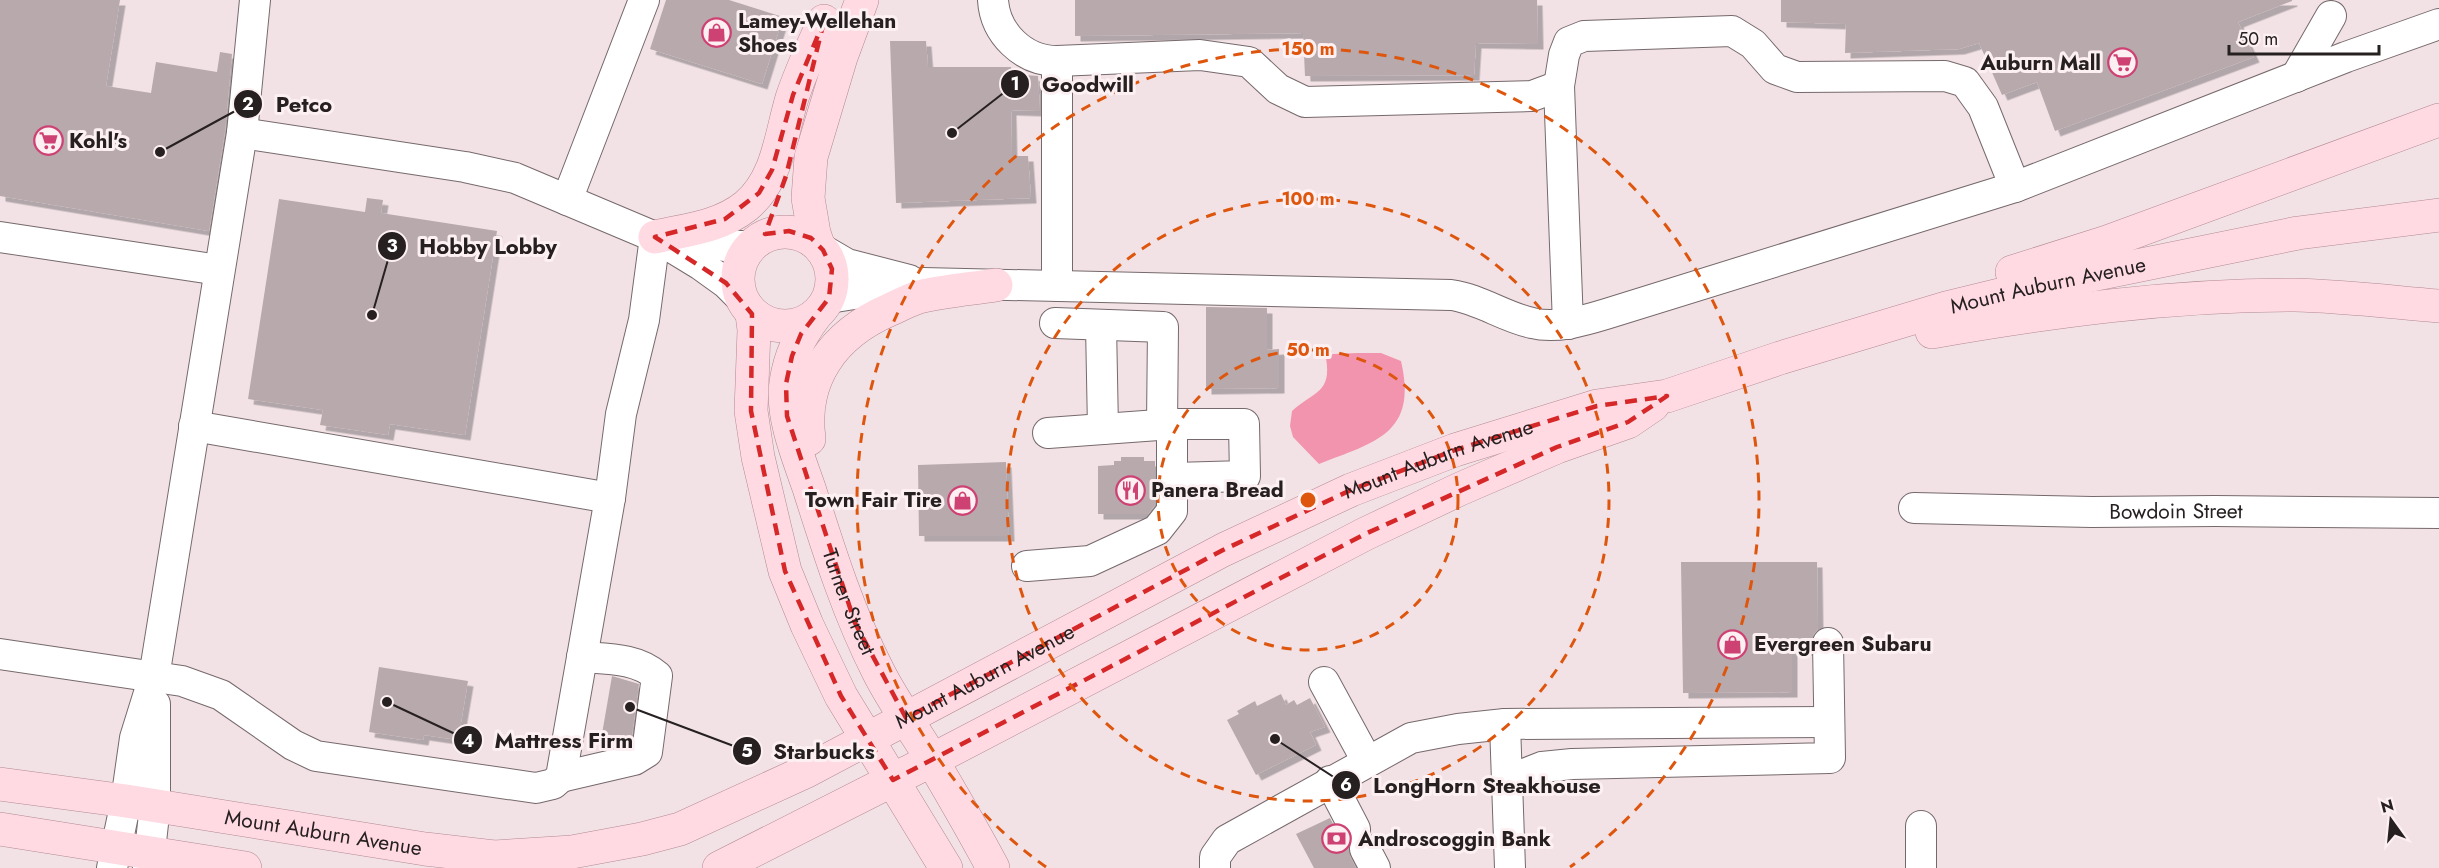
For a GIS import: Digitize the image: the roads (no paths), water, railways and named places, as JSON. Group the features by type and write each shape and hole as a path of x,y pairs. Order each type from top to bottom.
{"main road":[{"path":"747,306 775,326 794,326 822,307 833,282 832,269 814,233 808,198 811,157 841,57 862,0"},
{"path":"655,237 702,227 725,219 745,207 759,193 772,170 793,95 828,10"},
{"path":"828,10 786,176 757,241 738,269 737,280 754,330 751,411 758,458 785,571 807,625 841,696 946,868"},
{"path":"1780,358 1949,292 2107,242 2439,120"},
{"name":"Mount Auburn Avenue","path":"0,784 425,849 530,861 642,839 680,829 807,771 1223,550 1351,490 1455,450 1597,406 1667,396 1780,358 1946,308 2105,271 2298,233 2439,215"},
{"path":"757,241 789,231 803,234 821,247"},
{"path":"835,570 807,422 809,395 819,369 839,342 862,322 917,298 996,285"},
{"path":"1780,358 2008,319 2103,306 2197,297 2296,295 2439,306"},
{"name":"Turner Street","path":"822,307 801,334 792,356 786,384 787,416 835,570 855,623 874,663 960,807 993,868"},
{"name":"Mount Auburn Avenue","path":"740,863 893,780 1365,534 1557,447 1628,422 1667,396"},
{"path":"0,829 114,857 245,868"}],"street":[{"path":"149,860 140,804 154,677 242,133 255,0"},
{"path":"567,200 644,0"},
{"path":"993,0 994,16 1001,29 1019,49 1043,61 1200,55 1249,63 1278,89 1305,102 1532,96 1559,86"},
{"path":"2328,8 2346,57"},
{"path":"2296,77 2328,8"},
{"path":"821,247 847,264 923,283 1451,295 1469,298 1532,323 1568,324 2015,187 2346,57 2439,24"},
{"path":"1568,324 1559,86 1564,55 1569,42 1584,36 1732,31 1753,44 1775,69 1797,77 1945,76 1965,82 1983,107 2015,187"},
{"path":"1057,61 1057,286"},
{"path":"242,133 465,167 515,178 655,237 726,283 747,306"},
{"path":"0,237 219,270"},
{"path":"655,237 724,246 757,241"},
{"path":"561,777 610,498 621,414 644,320 655,237"},
{"path":"822,307 923,283"},
{"path":"1027,566 1090,561 1157,530 1172,511 1181,478 1167,424 1162,327 1055,323"},
{"path":"1101,325 1103,429"},
{"path":"1048,433 1167,424 1244,424 1245,476 1181,478"},
{"path":"194,426 610,498"},
{"name":"Bowdoin Street","path":"1914,508 2091,512 2439,513"},
{"path":"1506,781 1542,766 1830,759 1828,643"},
{"path":"0,654 183,681 221,695 293,745 316,756 536,788 553,784 561,777 634,760 646,752 657,676 647,668 620,660 582,657"},
{"path":"1324,682 1367,761"},
{"path":"1215,868 1215,857 1227,840 1411,738 1458,729 1505,724 1829,722"},
{"path":"1505,724 1510,868"},
{"path":"1330,781 1365,849"},
{"path":"114,857 140,804"},
{"path":"1921,826 1921,868"}],"place":[{"name":"Lamey-Wellehan Shoes","path":"717,33"},
{"name":"Auburn Mall","path":"2122,63"},
{"name":"Goodwill","path":"952,133"},
{"name":"Kohl's","path":"48,141"},
{"name":"Petco","path":"160,152"},
{"name":"Hobby Lobby","path":"372,315"},
{"name":"Panera Bread","path":"1130,490"},
{"name":"Town Fair Tire","path":"963,500"},
{"name":"Evergreen Subaru","path":"1733,644"},
{"name":"Mattress Firm","path":"387,702"},
{"name":"Starbucks","path":"630,707"},
{"name":"LongHorn Steakhouse","path":"1275,739"},
{"name":"Androscoggin Bank","path":"1337,839"}]}
